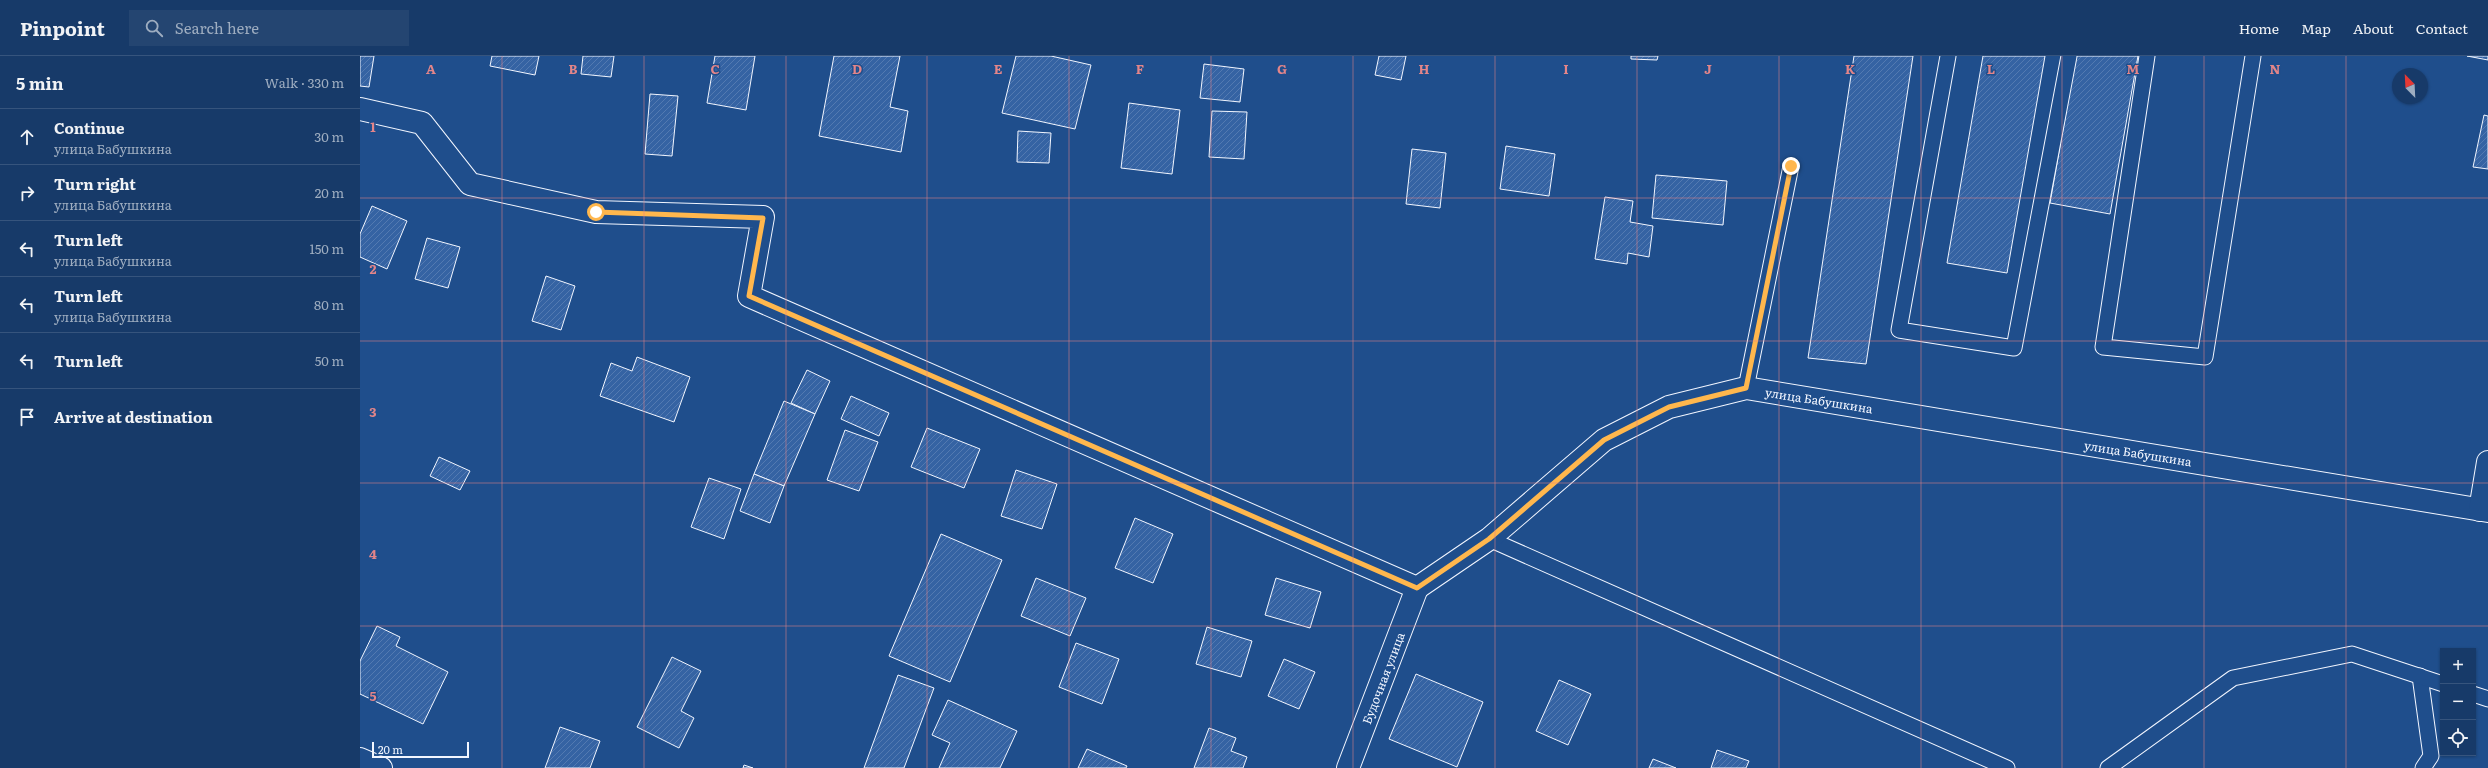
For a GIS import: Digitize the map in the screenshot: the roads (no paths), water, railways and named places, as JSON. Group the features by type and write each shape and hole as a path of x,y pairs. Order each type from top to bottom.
{"street":[{"path":"360,109 422,123 470,184 596,212 763,218 749,296 1417,588"},
{"name":"улица Бабушкина","path":"1417,588 1489,539 1604,440 1669,407 1746,388 2484,511"},
{"path":"2484,511 2488,462"},
{"name":"Будочная улица","path":"1348,768 1417,588"},
{"path":"360,759 381,768"}],"lane":[{"path":"1948,56 1899,330 2014,348 2069,56"},
{"path":"2147,56 2104,347 2205,357 2253,56"},
{"path":"1746,388 1791,166"},
{"path":"1489,539 2007,768"},
{"path":"2108,768 2233,678 2352,654 2440,683"},
{"path":"2420,676 2431,756 2423,768"},
{"path":"2476,695 2488,699"}]}
